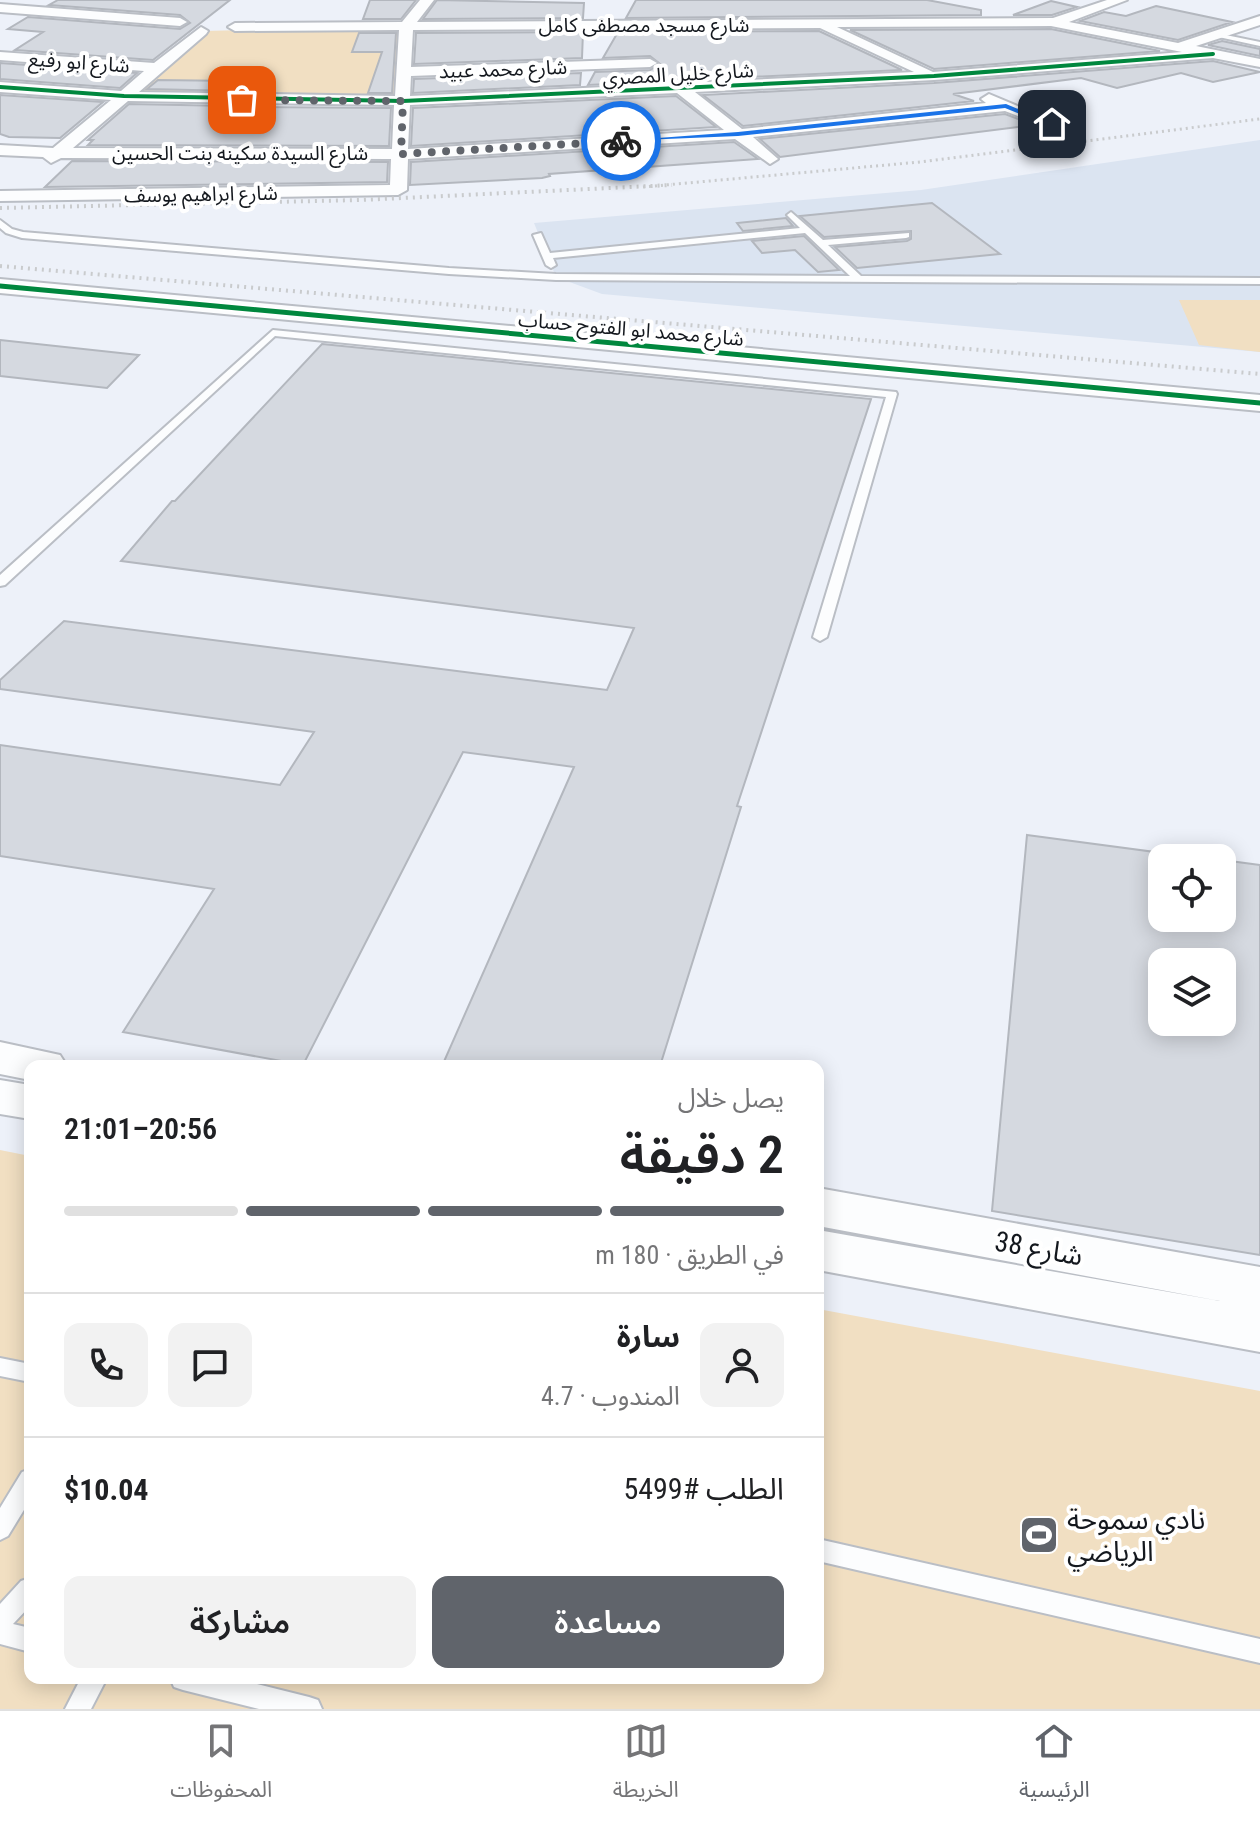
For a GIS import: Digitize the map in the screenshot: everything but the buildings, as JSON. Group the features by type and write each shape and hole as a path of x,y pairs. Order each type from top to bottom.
{"street":[{"path":"401,154 406,26 427,0"},
{"path":"1054,22 1120,0"},
{"name":"شارع مسجد مصطفى كامل","path":"0,8 208,23 406,26 612,19 817,24 1054,22"},
{"path":"981,8 1260,63"},
{"path":"464,26 477,9"},
{"path":"612,19 613,34 770,159"},
{"path":"0,208 28,174 57,153 208,23"},
{"path":"817,24 1052,124"},
{"path":"1179,47 1255,24"},
{"name":"شارع خليل المصري","path":"1,88 242,100 403,101 747,87 1213,54"},
{"name":"شارع ابو رفيع","path":"0,56 158,68"},
{"name":"شارع محمد عبيد","path":"403,72 650,63"},
{"path":"747,87 800,128"},
{"name":"شارع السيدة سكينه بنت الحسين","path":"0,150 57,153 401,154 738,134 1006,106"},
{"name":"شارع ابراهيم يوسف","path":"0,208 390,192 400,188 401,154"},
{"name":"شارع محمد ابو الفتوح حساب","path":"0,286 1260,403"},
{"path":"9,1068 24,1092"},
{"name":"شارع 38","path":"824,1208 1260,1288"},
{"name":"شارع 38","path":"824,1251 1260,1330"}],"lane":[{"path":"1216,35 1260,44"},
{"path":"183,100 242,100"},
{"path":"223,124 242,100"},
{"path":"0,208 9,231 22,235 449,271 556,277 1260,281"},
{"path":"791,215 859,279"},
{"path":"547,256 807,230"},
{"path":"538,235 556,277"},
{"path":"822,243 906,235"},
{"path":"0,582 273,333 892,394 820,637"},
{"path":"0,1367 24,1372"},
{"path":"0,1529 24,1489"},
{"path":"824,1551 1260,1651"},
{"path":"0,1621 24,1595"},
{"path":"0,1632 24,1638"},
{"path":"78,1709 91,1684"},
{"path":"207,1684 309,1709"}],"shaded area":[{"path":"408,26 402,100 124,96 204,31"},
{"path":"1260,140 1260,352 602,294 556,277 534,223 921,190"},
{"path":"1179,300 1260,300 1260,352 1199,345"},
{"name":"نادي سموحة الرياضي","path":"0,1150 24,1155 24,1684 824,1684 824,1310 1260,1391 1260,1709 0,1709"}],"railway":[{"path":"657,186 920,162 1260,119"},
{"path":"657,186 672,185"},
{"path":"0,208 361,200 657,186"},
{"path":"643,187 657,186"},
{"path":"0,266 1260,374"}],"cycle path":[{"path":"0,87 124,96 403,101 934,76 1213,54"},
{"path":"0,286 1260,403"}],"way so far":[{"path":"242,100 403,101 401,154 621,141"}],"place":[{"name":"نادي سموحة الرياضي","path":"1039,1535"}],"route":[{"path":"621,141 738,134 1006,106 1052,124"}]}
